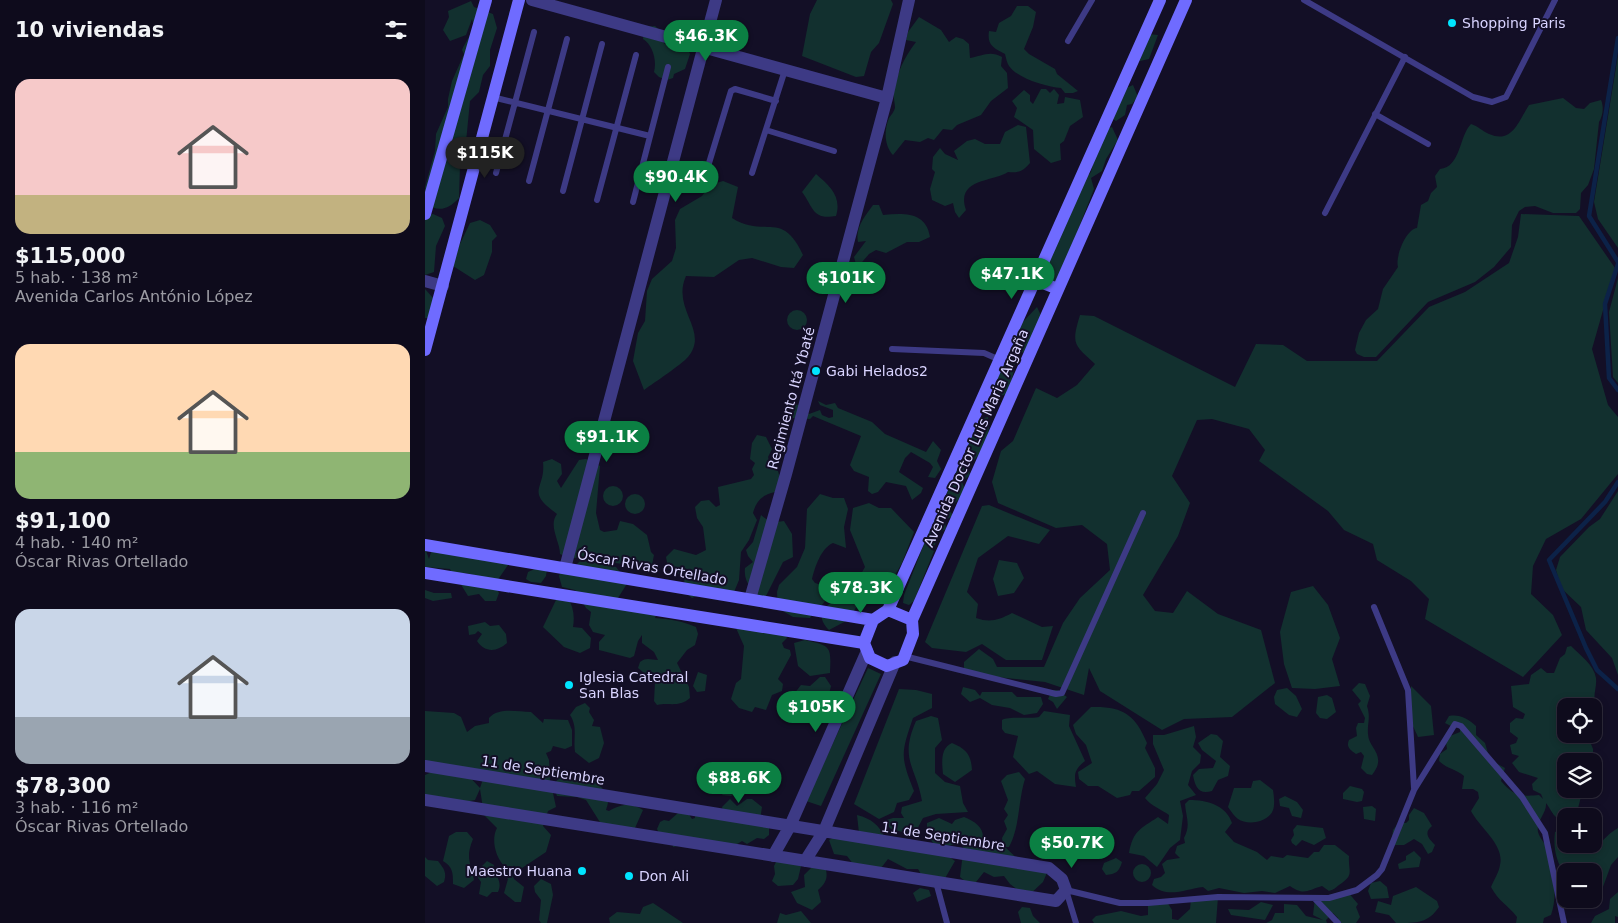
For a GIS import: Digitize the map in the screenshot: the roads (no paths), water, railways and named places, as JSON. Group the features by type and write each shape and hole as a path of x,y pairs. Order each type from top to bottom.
{"street":[{"path":"425,214 486,0"},
{"path":"425,350 519,0"},
{"path":"532,0 887,98"},
{"path":"565,568 716,0"},
{"name":"Regimiento Itá Ybaté","path":"750,599 787,474 887,98 909,0"},
{"name":"Avenida Doctor Luis Maria Argaña","path":"888,610 1160,0"},
{"name":"Avenida Doctor Luis Maria Argaña","path":"900,659 913,634 912,620 1186,0"},
{"path":"1035,280 1058,289"},
{"path":"425,281 443,286"},
{"name":"Óscar Rivas Ortellado","path":"425,545 873,620"},
{"path":"425,573 866,647"},
{"path":"773,856 790,826 866,647 873,620 888,610 912,620"},
{"path":"866,647 870,658 887,666 900,659"},
{"path":"805,861 824,832 900,659"},
{"name":"11 de Septiembre","path":"425,766 1049,868 1062,879 1066,890"},
{"path":"425,800 1056,901 1066,890"}],"lane":[{"path":"1068,41 1092,0"},
{"path":"1304,0 1473,96 1492,102 1506,97 1555,0"},
{"path":"496,173 533,32"},
{"path":"529,181 567,39"},
{"path":"563,190 602,44"},
{"path":"597,200 636,55"},
{"path":"1325,213 1405,57"},
{"path":"633,202 649,136 669,67"},
{"path":"751,173 785,70"},
{"path":"709,163 731,91 735,89 775,101"},
{"path":"492,97 649,136"},
{"path":"1375,114 1428,144"},
{"path":"766,130 834,150"},
{"path":"892,348 984,353 1000,360"},
{"path":"900,659 1056,694 1062,692 1143,513"},
{"path":"1374,607 1408,690 1414,790"},
{"path":"1066,890 1120,903 1148,903 1218,897 1315,899 1335,897 1357,890 1377,875 1414,790 1453,724 1458,724 1522,797 1545,832 1564,923"},
{"path":"936,882 947,923"},
{"path":"1066,890 1076,923"},
{"path":"1315,899 1338,923"}],"waterway":[{"path":"1618,38 1589,216 1618,262"},
{"path":"1618,264 1605,304 1609,378 1618,390"},
{"path":"1618,482 1605,502 1549,560 1597,670 1618,689"}],"place":[{"name":"Shopping Paris","path":"1452,23"},
{"name":"Gabi Helados2","path":"816,371"},
{"name":"Iglesia Catedral San Blas","path":"569,685"},
{"name":"Maestro Huana","path":"582,871"},
{"name":"Don Ali","path":"629,876"}]}
